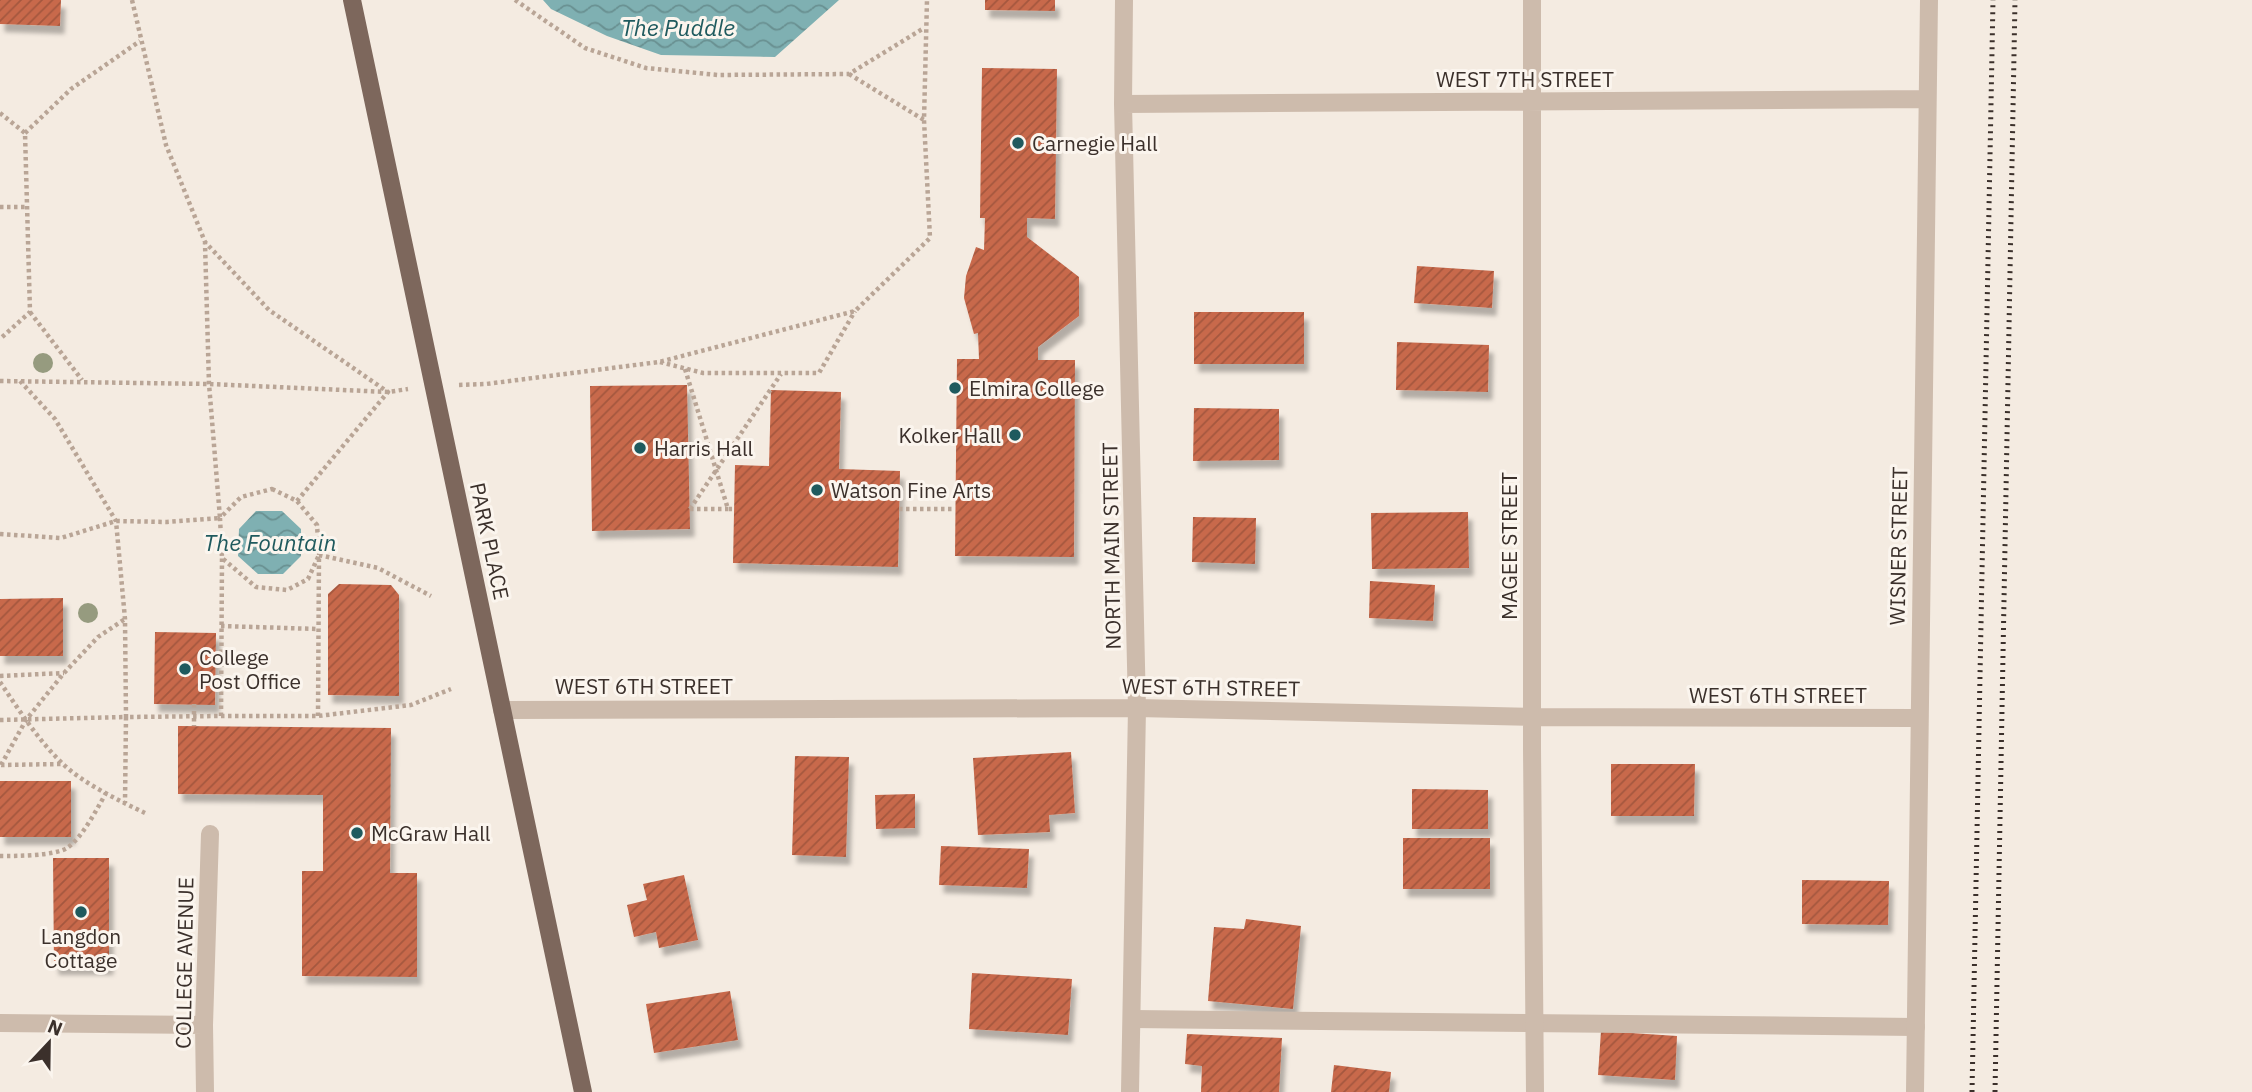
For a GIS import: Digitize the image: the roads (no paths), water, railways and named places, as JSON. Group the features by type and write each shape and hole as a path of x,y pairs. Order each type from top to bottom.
{"main road":[{"name":"PARK PLACE","path":"352,0 583,1092"}],"street":[{"name":"NORTH MAIN STREET","path":"1124,0 1123,104 1137,708 1130,1092"},
{"name":"MAGEE STREET","path":"1532,0 1535,1092"},
{"name":"WISNER STREET","path":"1915,1092 1929,0"},
{"name":"WEST 7TH STREET","path":"1123,104 1927,99"},
{"name":"WEST 6TH STREET","path":"502,709 1137,708 1532,718 1919,718"},
{"name":"COLLEGE AVENUE","path":"205,1092 204,1025 210,834"},
{"path":"1132,1019 1916,1027"},
{"path":"0,1023 204,1025"}],"water":[{"name":"The Puddle","path":"543,0 839,0 775,57 661,55 607,36 551,9"},
{"name":"The Fountain","path":"256,511 282,511 301,529 301,556 283,574 258,574 238,556 239,529"}],"railway":[{"path":"1972,1092 1993,0"},
{"path":"1995,1092 2015,0"}],"place":[{"name":"Carnegie Hall","path":"1018,143"},
{"name":"Elmira College","path":"955,388"},
{"name":"Kolker Hall","path":"1015,435"},
{"name":"Harris Hall","path":"640,448"},
{"name":"Watson Fine Arts","path":"817,490"},
{"name":"College Post Office","path":"185,669"},
{"name":"McGraw Hall","path":"357,833"},
{"name":"Langdon Cottage","path":"81,912"}]}
